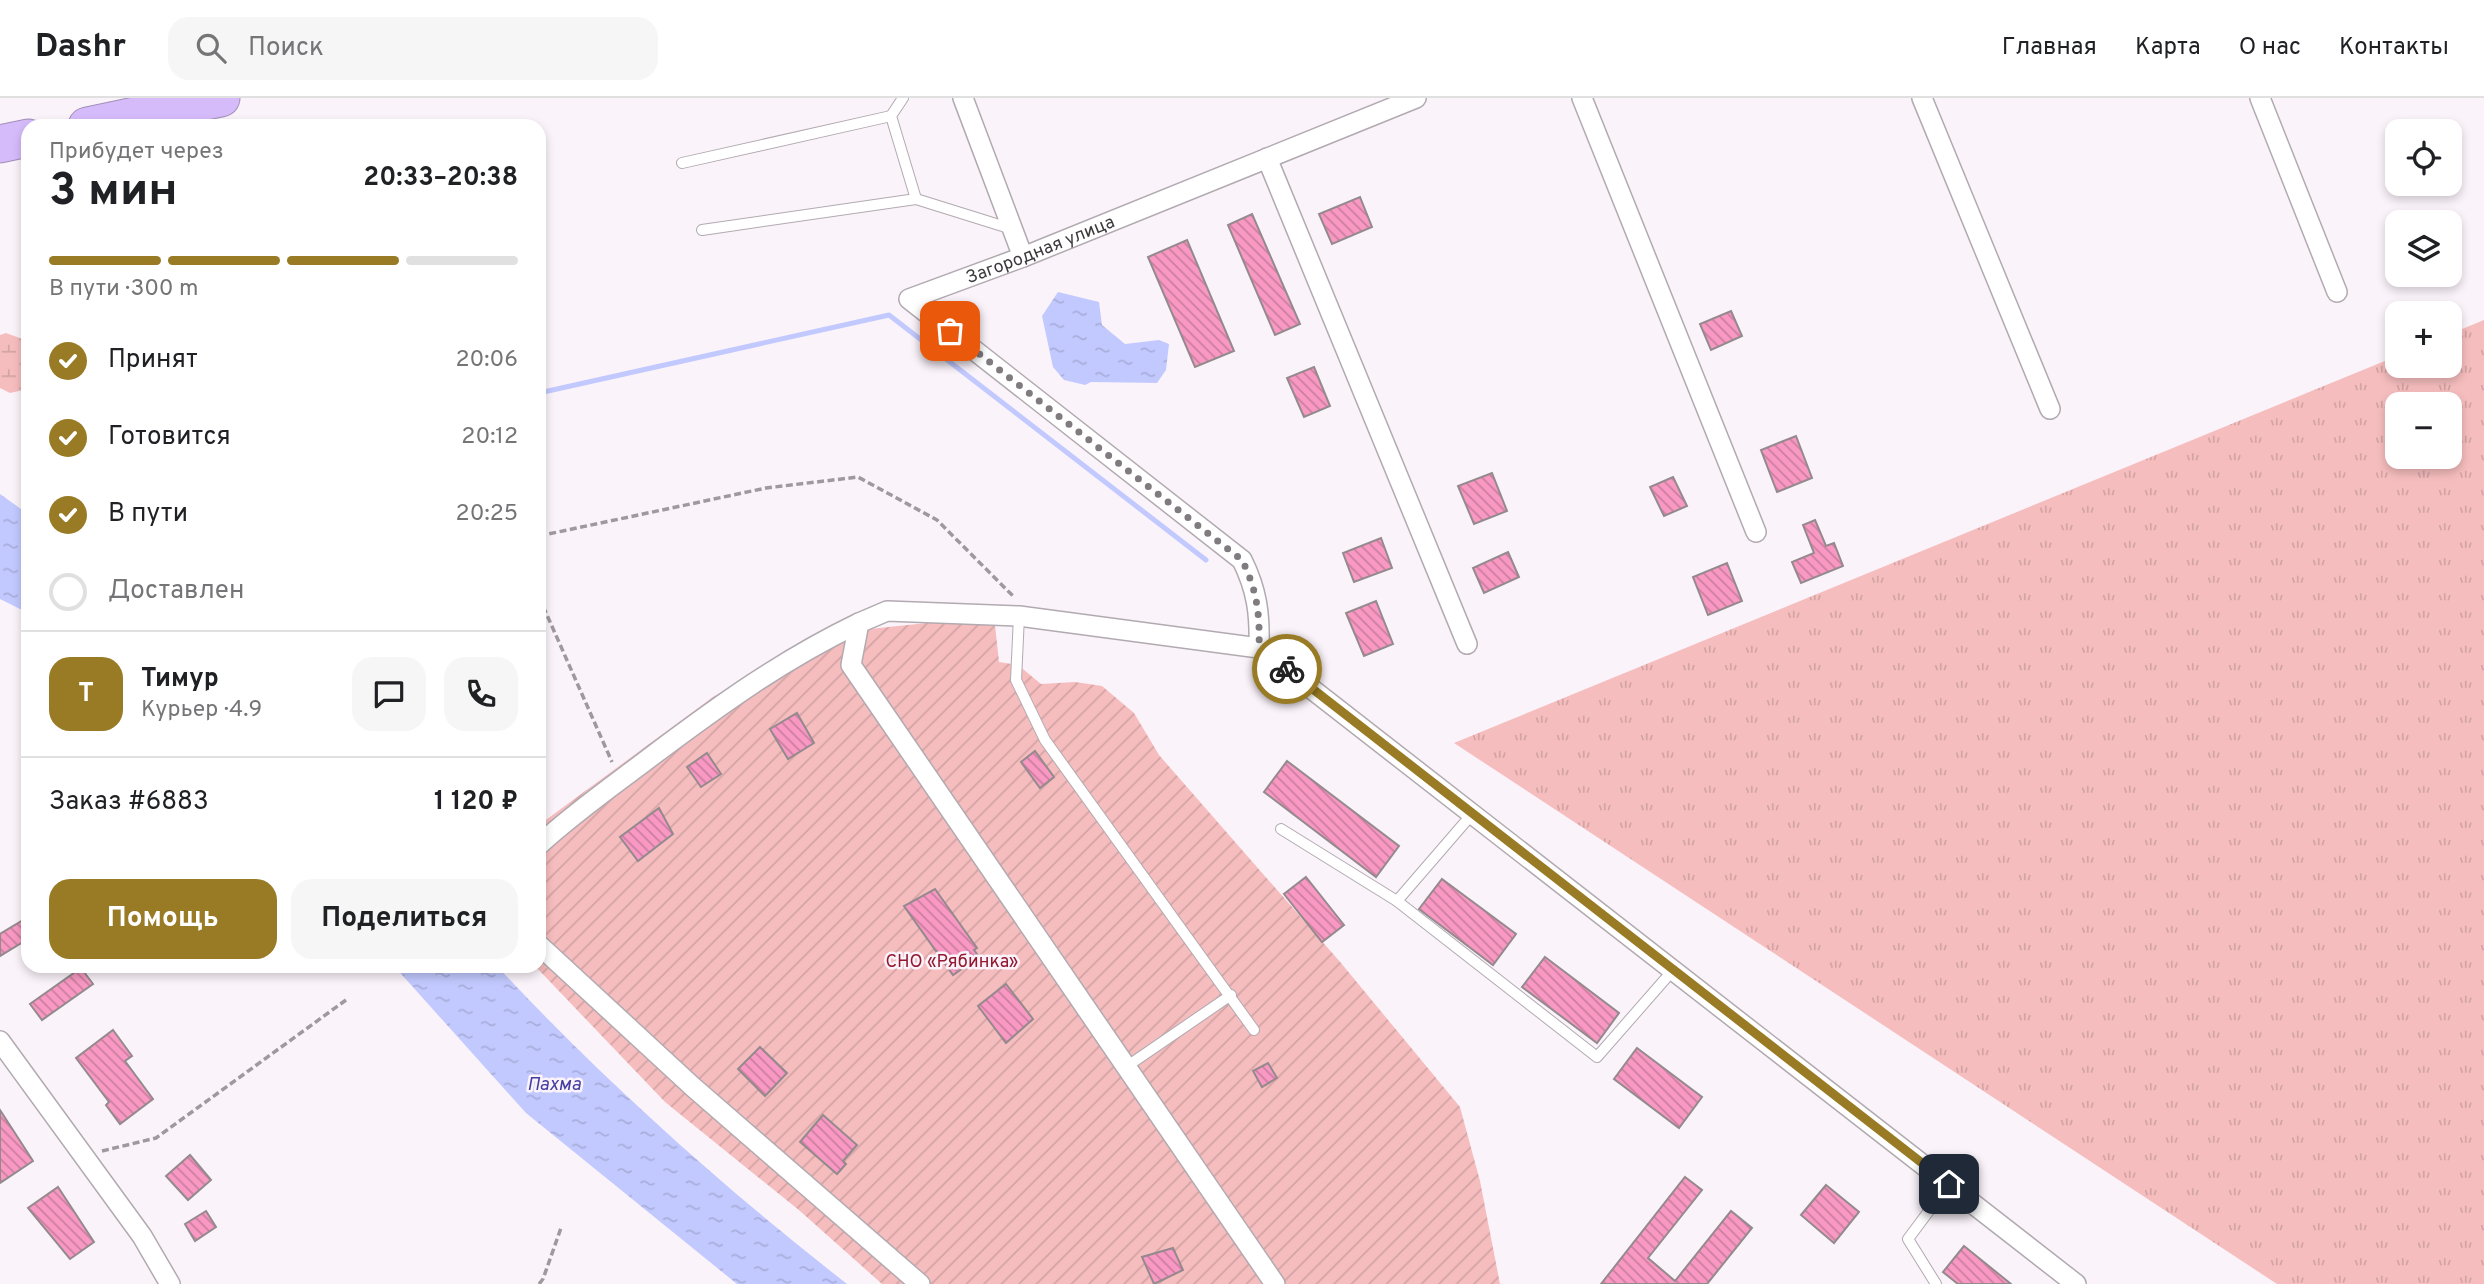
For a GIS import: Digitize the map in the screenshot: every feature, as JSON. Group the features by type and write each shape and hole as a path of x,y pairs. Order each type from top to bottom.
{"highway":[{"path":"121,119 222,98"},
{"path":"0,144 21,140"}],"street":[{"path":"963,98 1023,257"},
{"name":"Загородная улица","path":"1259,648 1260,610 1253,583 1242,560 909,299 1023,257 1267,158 1390,103 1416,98"},
{"path":"1583,98 1756,532"},
{"path":"1922,98 2050,409"},
{"path":"2260,98 2337,292"},
{"path":"1267,158 1467,644"},
{"path":"546,839 724,702 802,651 887,611 1027,617 1259,648 1474,812 2076,1284"},
{"path":"859,623 851,665 1275,1284"},
{"path":"546,951 693,1087 920,1284"},
{"path":"0,1041 142,1236 170,1284"}],"lane":[{"path":"682,163 891,116 903,98"},
{"path":"891,116 916,199"},
{"path":"702,230 916,199 1012,229"},
{"path":"1027,617 1016,680 1045,740 1254,1030"},
{"path":"1397,901 1474,812"},
{"path":"1281,829 1397,901 1597,1058 1674,969"},
{"path":"1126,1067 1231,995"},
{"path":"1936,1284 1908,1239 1949,1184"}],"path":[{"path":"546,535 766,488 858,477 937,520 1027,617"},
{"path":"546,613 615,770 623,778"},
{"path":"83,1155 156,1138 346,1000"},
{"path":"539,1284 561,1228"}],"green space":[{"path":"2484,320 2484,1284 2277,1284 1454,743 2385,361 2385,378 2462,378 2462,329"},
{"path":"6,333 21,338 21,391 10,393 0,388 0,335"},
{"name":"СНО «Рябинка»","path":"994,616 999,662 1018,665 1041,684 1075,682 1102,686 1134,713 1159,755 1341,963 1460,1107 1480,1181 1500,1284 882,1284 800,1211 665,1102 542,973 546,973 546,820 713,697 808,641 860,630"}],"water":[{"path":"1058,292 1099,302 1102,325 1125,344 1159,340 1169,344 1166,370 1157,383 1091,382 1085,385 1064,380 1053,367 1042,316"},
{"path":"0,494 21,509 21,610 0,599"},
{"name":"Пахма","path":"400,973 504,973 579,1050 666,1132 755,1210 847,1284 737,1284 526,1113"}],"building":[{"path":"1360,197 1372,227 1332,244 1319,214"},
{"path":"1252,214 1300,324 1275,335 1228,225"},
{"path":"1187,240 1234,351 1195,367 1148,257"},
{"path":"1731,311 1742,336 1711,350 1700,324"},
{"path":"1314,367 1330,406 1304,417 1287,378"},
{"path":"1796,436 1812,478 1777,492 1761,450"},
{"path":"1492,473 1507,511 1474,524 1458,486"},
{"path":"1673,477 1687,506 1664,516 1650,487"},
{"path":"1815,520 1826,546 1834,543 1843,566 1801,583 1792,562 1814,553 1803,525"},
{"path":"1381,538 1392,568 1354,582 1343,553"},
{"path":"1508,552 1519,577 1484,593 1473,568"},
{"path":"1727,563 1742,601 1708,615 1693,577"},
{"path":"1376,601 1393,644 1364,656 1346,613"},
{"path":"797,713 814,743 788,759 770,729"},
{"path":"1035,751 1054,777 1040,788 1021,762"},
{"path":"707,753 721,774 701,787 687,767"},
{"path":"1287,761 1399,846 1376,877 1264,792"},
{"path":"659,808 673,834 638,861 620,837"},
{"path":"1306,877 1344,925 1322,942 1284,894"},
{"path":"1442,879 1516,934 1493,965 1419,909"},
{"path":"935,889 977,948 974,950 977,954 967,961 969,964 953,975 904,906"},
{"path":"21,921 21,943 0,956 0,934"},
{"path":"1545,957 1619,1013 1597,1043 1522,987"},
{"path":"74,973 85,973 93,984 42,1020 30,1004"},
{"path":"1006,984 1033,1019 1006,1043 978,1006"},
{"path":"113,1030 132,1056 125,1061 153,1099 120,1124 106,1105 109,1102 76,1058"},
{"path":"760,1047 787,1073 765,1096 738,1069"},
{"path":"1637,1048 1702,1097 1679,1128 1614,1079"},
{"path":"1268,1063 1277,1078 1262,1087 1253,1071"},
{"path":"0,1110 33,1161 0,1183"},
{"path":"823,1115 857,1145 843,1161 846,1164 837,1174 800,1142"},
{"path":"190,1155 211,1180 188,1200 166,1176"},
{"path":"1685,1177 1702,1190 1648,1258 1675,1281 1731,1211 1752,1228 1707,1284 1601,1284"},
{"path":"1826,1185 1859,1212 1834,1243 1801,1215"},
{"path":"58,1187 94,1242 70,1259 28,1208"},
{"path":"206,1211 216,1227 195,1241 185,1224"},
{"path":"1964,1246 2011,1284 1958,1284 1943,1272"},
{"path":"1173,1248 1183,1270 1154,1284 1142,1257"}],"waterway":[{"path":"546,391 889,315 1206,560"}],"way so far":[{"path":"950,331 1242,560 1253,583 1260,610 1259,648 1287,669"}],"route":[{"path":"1287,669 1949,1184"}]}
